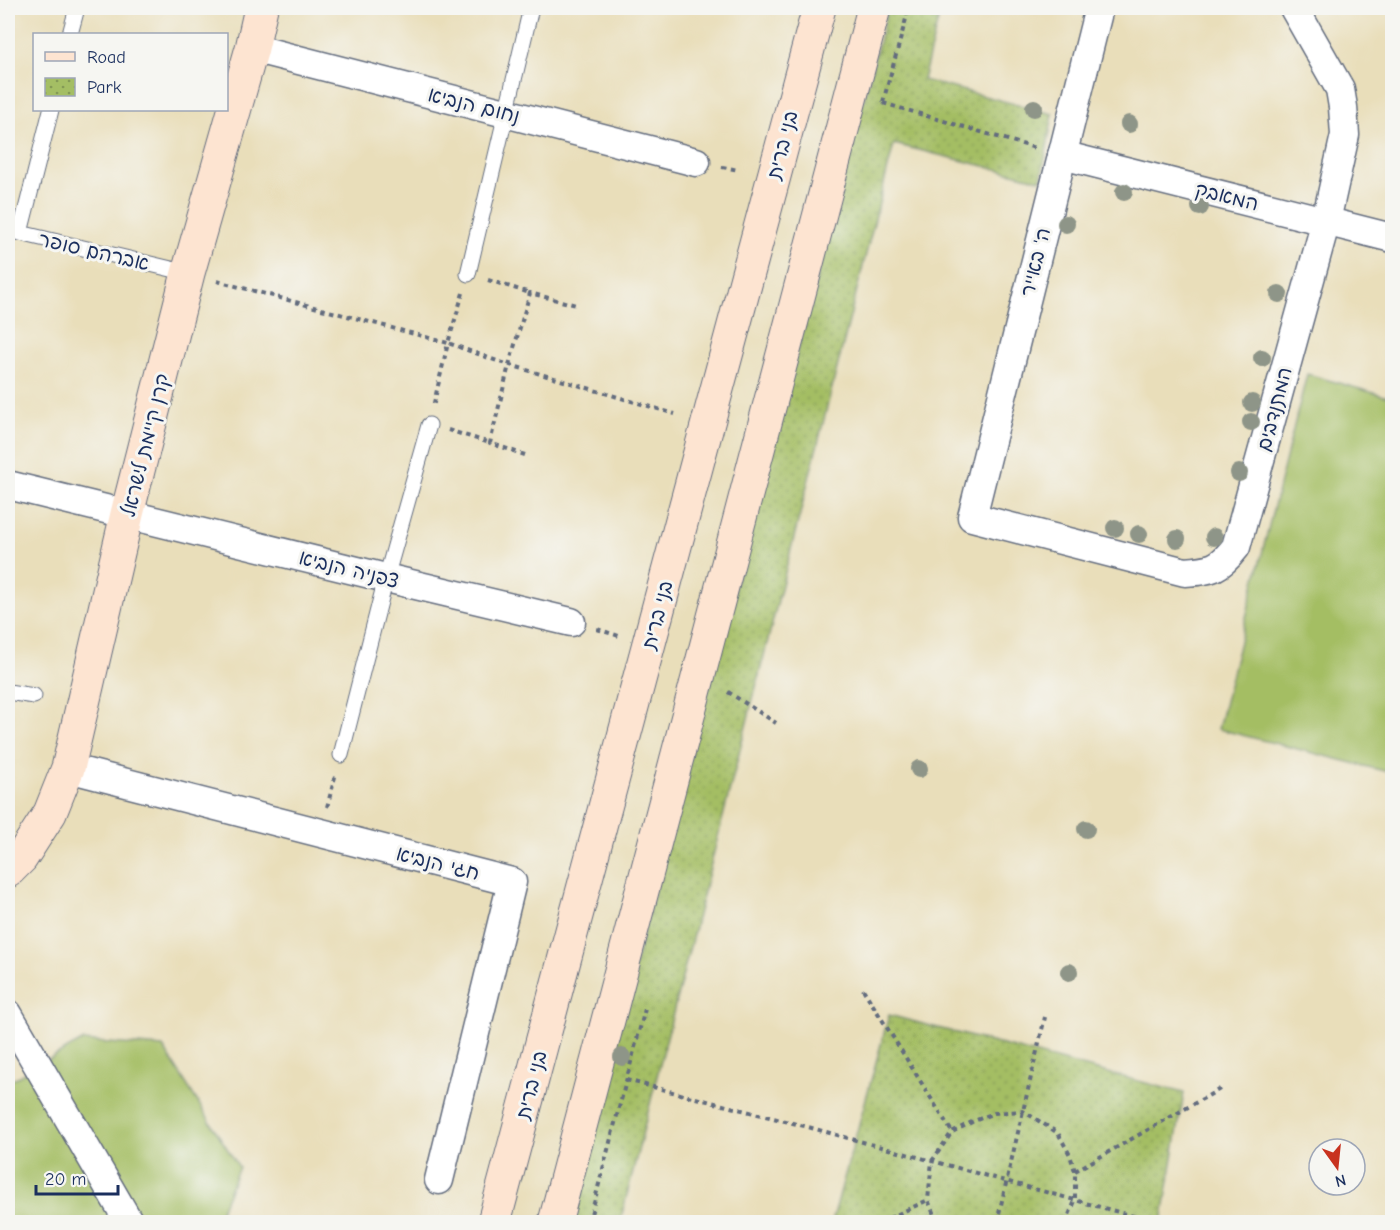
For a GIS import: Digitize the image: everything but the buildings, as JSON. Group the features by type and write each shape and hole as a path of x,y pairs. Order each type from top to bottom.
{"main road":[{"name":"קרן קיימת לישראל","path":"8,871 21,858 50,813 68,768 188,273 252,48 261,8"},
{"name":"בני ברית","path":"494,1222 819,8"},
{"path":"555,1222 874,8"}],"street":[{"name":"ה' באייר","path":"972,517 1099,8"},
{"name":"המתנדבים","path":"972,517 1185,572 1208,570 1225,561 1236,548 1326,221 1345,135 1344,107 1340,89 1294,8"},
{"name":"נחום הנביא","path":"252,48 696,162"},
{"name":"המאבק","path":"1062,155 1392,238"},
{"path":"8,485 128,514"},
{"name":"צפניה הנביא","path":"128,514 386,579 571,622"},
{"name":"חגי הנביא","path":"68,768 512,882 440,1180"},
{"path":"8,1014 129,1222"}],"lane":[{"path":"70,33 76,8"},
{"path":"468,274 531,8"},
{"name":"אברהם סופר","path":"51,111 20,233 188,273"},
{"path":"341,755 386,579 429,425"},
{"path":"8,692 34,696"}],"path":[{"path":"883,104 1062,155"},
{"path":"188,273 448,343 509,365 675,414"},
{"path":"468,274 576,305"},
{"path":"490,443 530,293"},
{"path":"435,393 460,300"},
{"path":"429,425 525,455"},
{"path":"728,692 776,723"},
{"path":"320,833 341,755"},
{"path":"862,989 952,1132"},
{"path":"997,1222 1046,1017"},
{"path":"626,1080 1155,1222"},
{"path":"1075,1171 1220,1089"},
{"path":"937,1222 928,1200 932,1161 952,1132 994,1113 1023,1111 1058,1133 1070,1155 1075,1171 1075,1201 1066,1222"},
{"path":"881,1222 928,1200"}],"green space":[{"path":"888,8 941,8 923,80 1053,114 1041,180 894,144 620,1222 567,1222"},
{"path":"1307,374 1392,398 1392,773 1218,729"},
{"path":"889,1015 1184,1093 1162,1222 832,1222"},
{"path":"82,1041 163,1047 239,1167 216,1222 8,1222 8,1082"}]}
